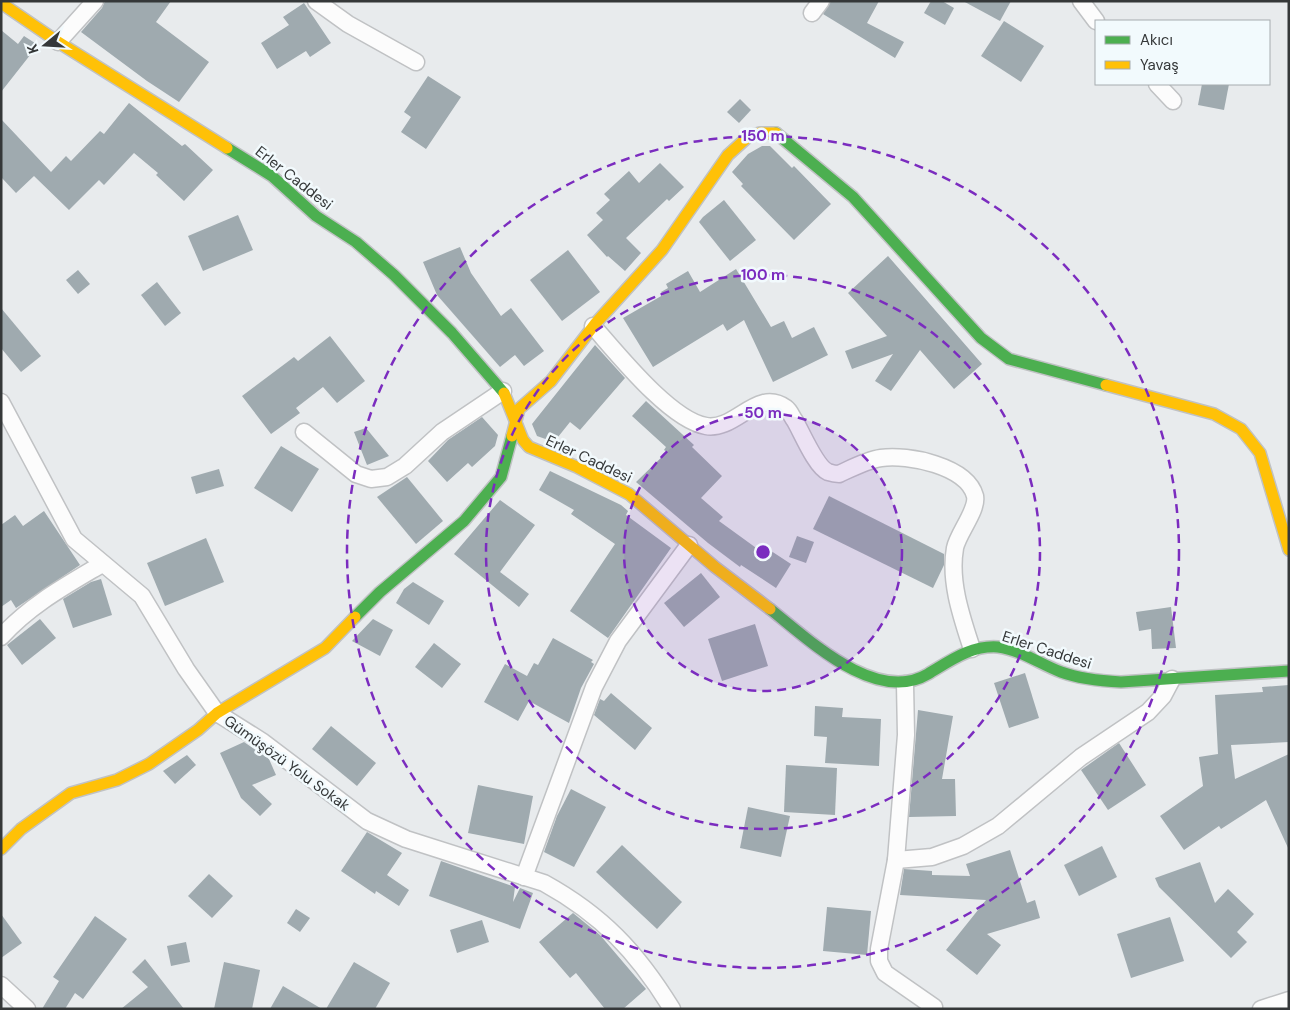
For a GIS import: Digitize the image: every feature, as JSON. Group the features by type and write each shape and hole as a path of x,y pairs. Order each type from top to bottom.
{"street":[{"path":"58,42 95,1"},
{"path":"316,1 348,24 416,62"},
{"path":"1081,1 1095,20"},
{"name":"Erler Caddesi","path":"1,3 58,42 272,176 316,216 356,242 394,275 446,327 503,391 523,440 529,447 622,490 640,502 689,544 832,657 872,677 905,684 919,680 972,649 991,647 1012,651 1038,660 1059,671 1094,680 1120,682 1289,672"},
{"path":"1158,85 1173,100"},
{"path":"1,849 21,829 71,794 117,780 150,764 217,714 324,648 380,592 464,520 501,477 520,409 534,400 545,388 593,326 671,240 724,161 737,146 749,136 765,131 779,133 854,197 981,338 1009,359 1214,414 1241,429 1260,453 1289,550"},
{"path":"593,326 634,373 659,397 694,423 709,427 727,423 759,403 770,402 787,409 819,464 827,472 839,474 854,466 880,458 901,458 925,461 946,468 967,482 975,496 974,509 955,548 954,576 960,610 972,649"},
{"path":"304,432 356,474 371,479 387,477 405,466 442,432 503,391"},
{"name":"Gümüşözü Yolu Sokak","path":"1,402 74,539 142,596 186,670 217,714 263,742 367,821 406,839 544,883 591,912 640,961 672,1009"},
{"path":"524,877 594,687 618,641 689,544"},
{"path":"1,637 43,599 102,564"},
{"path":"896,860 932,857 964,846 998,826 1081,757 1148,712 1162,696 1172,679"},
{"path":"905,684 906,735 896,860 879,949 879,961 885,973 934,1007"},
{"path":"1,985 27,1009"},
{"path":"1261,1009 1289,1000"}],"building":[{"path":"105,1 171,1 156,22 209,62 179,102 147,81 81,32 102,8"},
{"path":"831,1 879,1 867,23 904,42 895,58 823,14"},
{"path":"931,1 942,1 954,8 945,25 924,13"},
{"path":"963,1 1011,1 1000,21"},
{"path":"304,3 331,43 310,57 306,51 277,69 261,43 289,25 283,17"},
{"path":"1004,21 1044,46 1021,82 981,56"},
{"path":"1,30 18,44 24,36 38,45 1,92"},
{"path":"428,76 461,97 426,149 401,132 411,117 404,112"},
{"path":"1202,85 1229,85 1224,110 1198,105"},
{"path":"740,99 751,110 739,123 727,112"},
{"path":"129,103 182,146 185,144 213,170 184,201 156,175 158,173 134,153 104,185 99,180 69,210 34,176 16,193 1,177 1,119 51,172 66,156 71,161 100,131 104,134"},
{"path":"762,146 770,146 792,168 794,166 831,204 794,240 741,186 743,184 732,172 748,154"},
{"path":"660,163 684,187 669,201 667,199 626,238 641,253 625,271 607,257 587,235 603,220 596,213 610,200 604,194 629,171 639,183"},
{"path":"724,200 756,240 730,261 699,222"},
{"path":"238,215 253,250 203,271 188,236"},
{"path":"460,247 471,273 501,316 511,308 544,351 524,366 515,355 500,367 437,295 423,262"},
{"path":"568,250 600,292 562,321 530,280"},
{"path":"888,256 982,364 954,389 920,350 891,391 875,381 893,354 852,369 845,351 887,336 848,293"},
{"path":"736,269 771,327 784,321 792,338 814,327 828,355 773,382 744,320 727,331 723,324 653,367 623,318 663,295 661,292 668,288 666,284 688,271 700,292"},
{"path":"78,270 90,284 78,294 66,280"},
{"path":"157,282 181,313 165,326 141,295"},
{"path":"1,308 41,356 21,372 1,348"},
{"path":"330,336 365,381 337,403 323,387 296,408 300,413 271,434 242,396 294,357 298,361"},
{"path":"595,345 625,378 580,430 570,422 554,442 537,436 532,424"},
{"path":"646,401 694,445 692,447 722,476 701,498 723,517 719,521 759,550 762,545 791,564 776,588 741,565 740,567 708,543 636,482 667,452 664,450 666,447 632,416"},
{"path":"482,417 498,435 495,446 472,467 468,463 447,482 428,461 448,440"},
{"path":"366,428 389,456 367,465 354,432"},
{"path":"281,446 319,469 292,512 254,488"},
{"path":"219,469 224,486 196,494 191,477"},
{"path":"550,471 621,505 628,511 626,515 671,548 608,638 570,611 615,544 571,514 574,510 539,490"},
{"path":"407,477 443,521 416,544 377,497"},
{"path":"829,496 944,554 944,565 933,588 813,529"},
{"path":"500,500 535,525 500,572 529,594 519,607 454,554"},
{"path":"44,511 80,565 16,608 11,600 1,607 1,525 15,515 23,526"},
{"path":"797,536 814,542 806,563 789,557"},
{"path":"206,538 224,582 165,606 147,563"},
{"path":"701,573 720,597 684,627 664,603"},
{"path":"101,579 112,615 73,628 63,599 91,582"},
{"path":"413,582 444,601 429,625 396,603 404,589"},
{"path":"1171,607 1176,648 1152,649 1151,629 1139,631 1136,612"},
{"path":"40,619 56,638 22,665 7,645"},
{"path":"373,619 393,630 380,656 352,641"},
{"path":"755,624 768,666 722,681 708,639"},
{"path":"553,638 593,660 591,662 594,664 581,688 569,723 529,701 518,721 484,702 505,664 527,676 534,663 538,665"},
{"path":"434,643 461,664 442,688 415,667"},
{"path":"1025,673 1039,718 1009,728 994,683"},
{"path":"1289,685 1289,742 1231,745 1235,779 1289,754 1289,850 1266,800 1221,829 1219,826 1184,850 1160,816 1203,786 1199,757 1218,754 1215,695 1263,692 1262,687"},
{"path":"611,693 652,728 635,750 594,715 600,699 604,701"},
{"path":"815,706 843,708 842,717 881,719 879,766 825,763 827,737 814,736"},
{"path":"918,710 953,716 942,779 955,779 956,816 909,817"},
{"path":"331,726 376,763 357,786 312,749"},
{"path":"244,742 269,759 276,775 252,785 272,804 260,816 241,798 220,753"},
{"path":"1119,743 1146,785 1108,810 1081,770"},
{"path":"187,755 196,765 175,784 163,771"},
{"path":"786,765 837,768 835,815 784,812"},
{"path":"478,785 533,796 524,844 468,833"},
{"path":"571,789 606,807 574,867 544,852 557,816"},
{"path":"748,807 790,816 781,857 740,848"},
{"path":"367,832 402,853 387,875 409,890 399,906 376,891 375,894 341,871"},
{"path":"622,845 682,902 657,929 596,872"},
{"path":"1102,846 1117,877 1079,896 1064,865"},
{"path":"1010,850 1027,903 1035,900 1040,918 987,934 1001,945 977,975 946,950 986,900 900,895 904,869 932,871 932,875 970,876 966,864"},
{"path":"441,861 515,887 513,902 520,888 533,893 520,929 429,896"},
{"path":"1200,862 1215,903 1228,889 1254,914 1237,932 1247,942 1231,958 1159,887 1155,878"},
{"path":"209,874 233,896 212,918 188,896"},
{"path":"827,907 871,911 867,955 823,951"},
{"path":"296,909 310,918 300,932 287,923"},
{"path":"573,913 600,935 646,989 623,1009 605,1009 576,973 570,978 539,942"},
{"path":"1,914 22,943 1,958"},
{"path":"95,916 127,939 83,999 75,993 65,1009 42,1009 59,981 53,977"},
{"path":"1170,917 1184,961 1131,978 1117,934"},
{"path":"482,920 489,942 457,953 450,930"},
{"path":"186,942 190,962 171,966 167,946"},
{"path":"145,959 184,1009 121,1009 148,987 132,972"},
{"path":"224,962 260,970 252,1009 214,1009"},
{"path":"354,962 390,983 375,1009 326,1009"},
{"path":"283,986 322,1009 270,1009"}],"traffic: fast":[{"path":"776,133 853,197 981,338 1009,359 1106,385"},
{"path":"227,148 272,176 316,216 356,242 394,275 452,333 504,393"},
{"path":"355,617 380,592 464,521 501,477 512,436"},
{"path":"770,609 823,651 844,664 865,675 887,681 908,681 928,674 970,651 988,647 1015,651 1068,674 1106,681 1121,682 1289,671"}],"traffic: slow":[{"path":"1,3 58,42 227,148"},
{"path":"512,436 519,409 551,381 595,324 662,250 728,155 749,136 760,133 776,133"},
{"path":"1106,385 1214,414 1241,429 1260,453 1289,550"},
{"path":"504,393 523,440 529,447 577,467 629,494 715,567 770,609"},
{"path":"1,849 21,829 71,793 117,780 149,764 198,730 217,713 325,648 355,617"}]}
